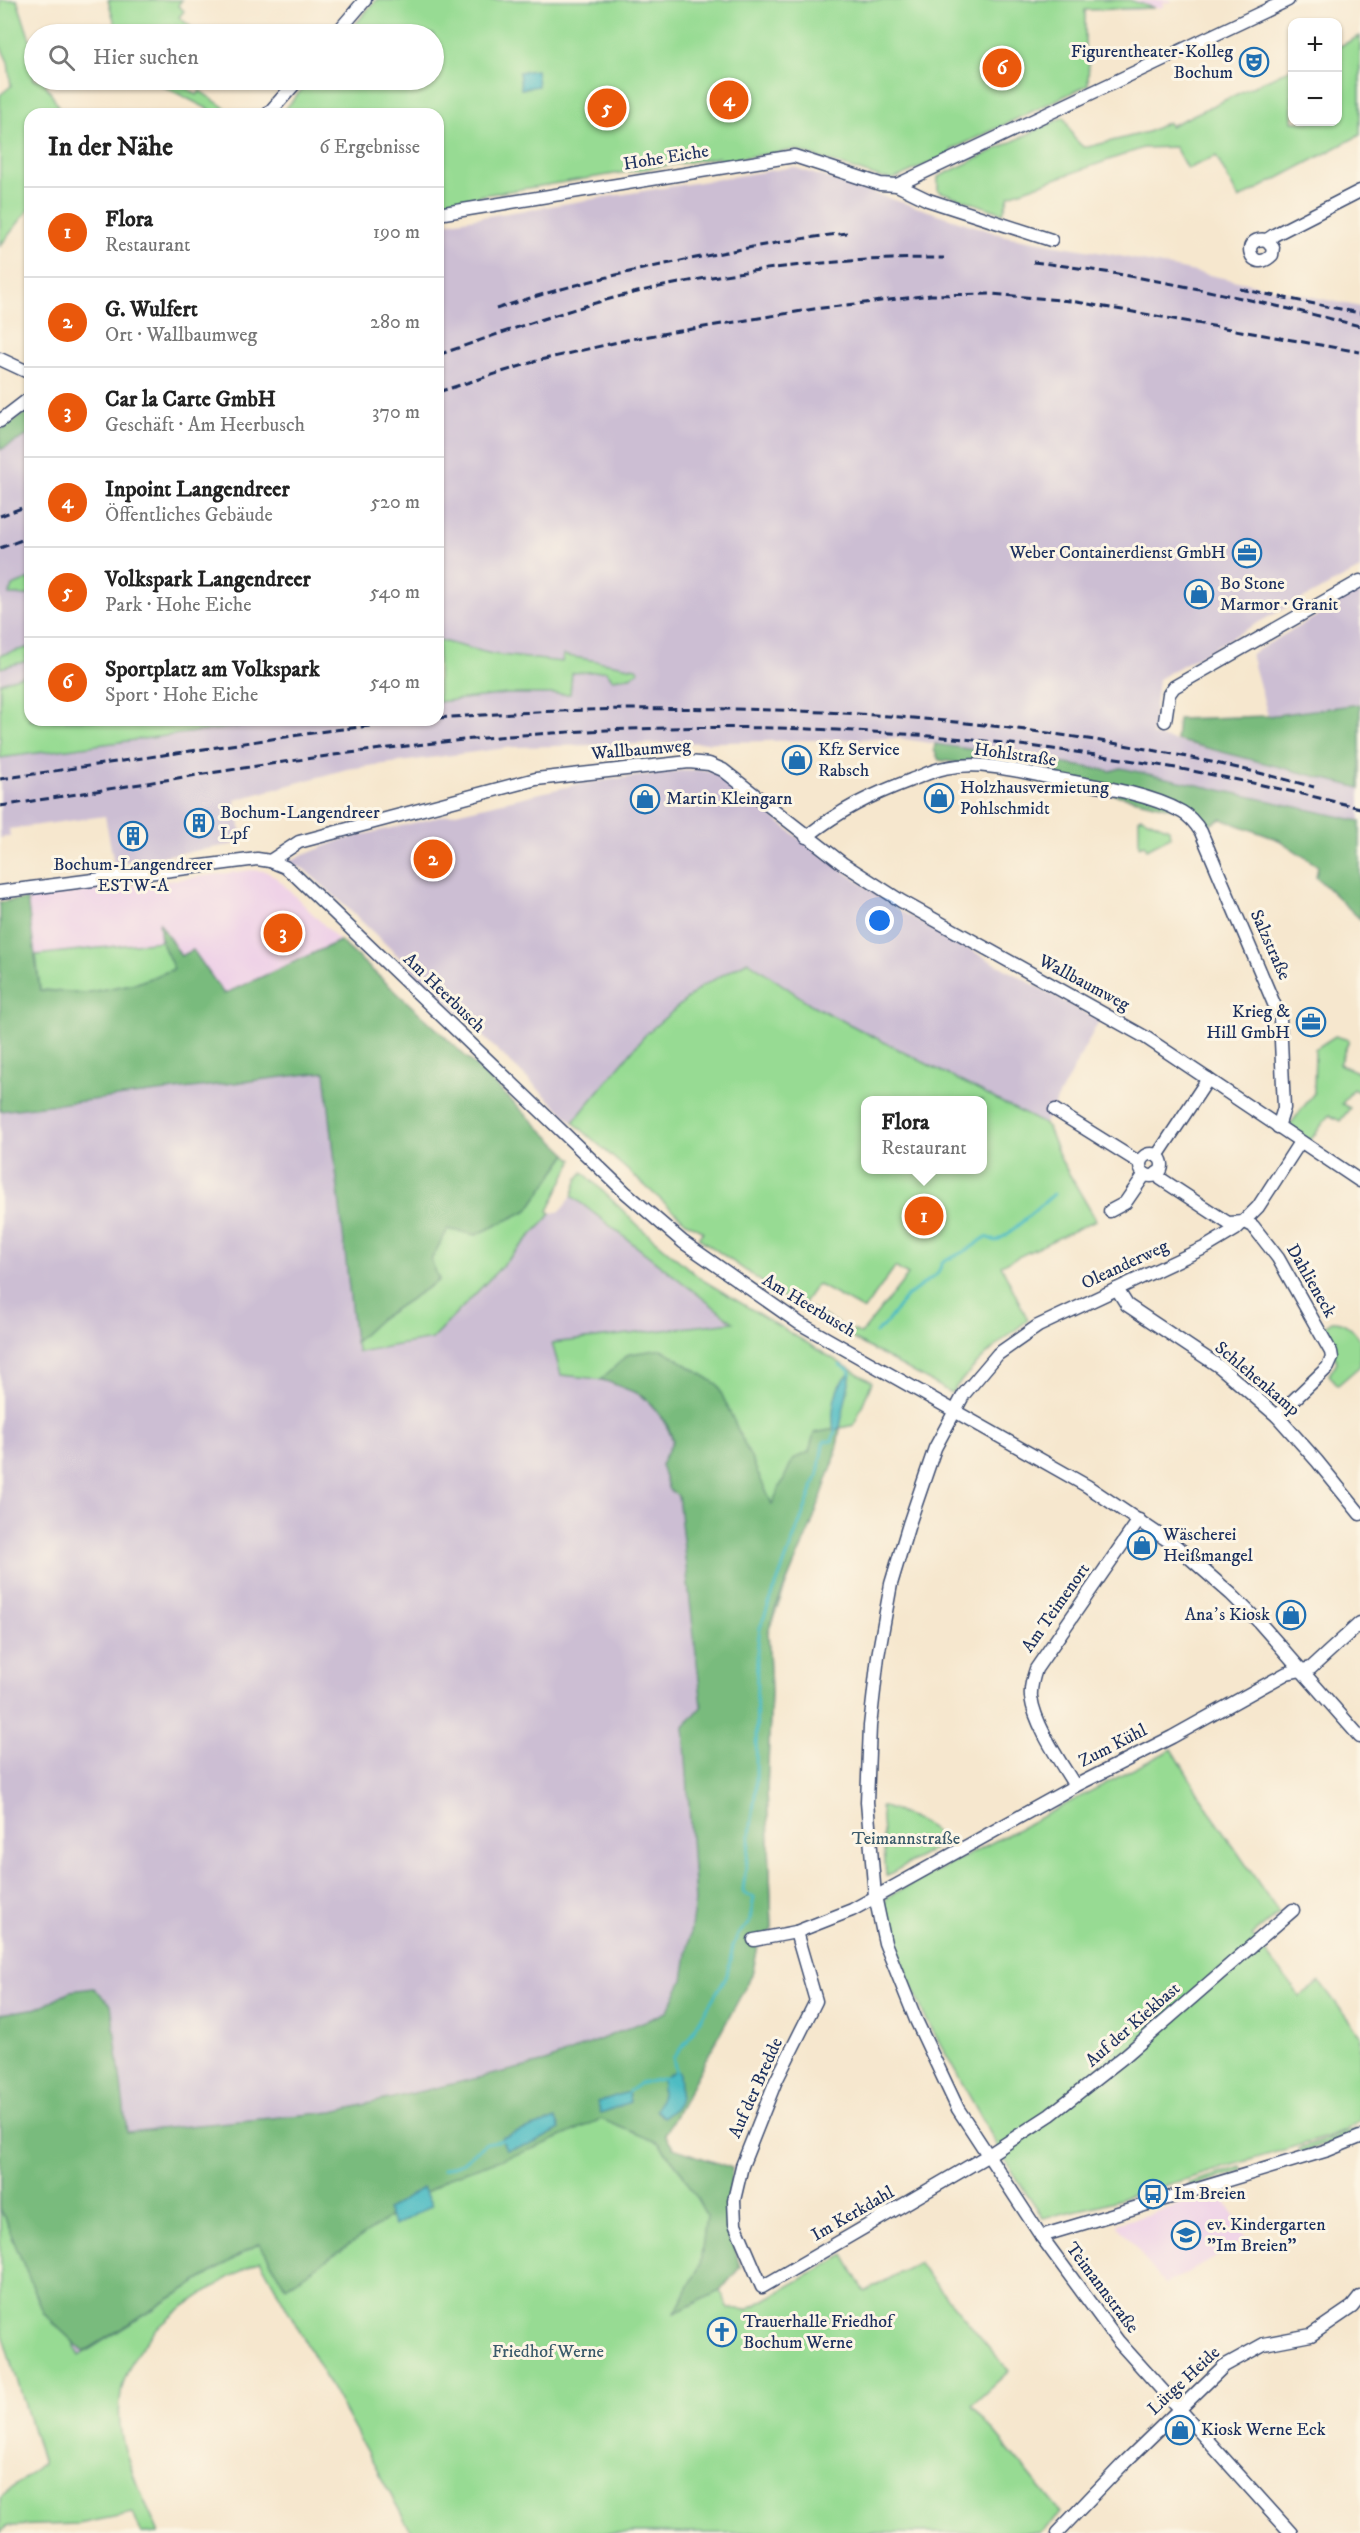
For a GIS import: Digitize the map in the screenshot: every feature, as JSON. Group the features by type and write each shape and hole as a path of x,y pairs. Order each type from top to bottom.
{"street":[{"path":"345,24 365,0"},
{"path":"897,185 1288,0"},
{"path":"273,108 289,90"},
{"name":"Hohe Eiche","path":"444,213 794,156 880,184 897,185 928,200 1051,240"},
{"path":"1268,240 1360,191"},
{"path":"0,359 24,370"},
{"path":"0,422 24,403"},
{"path":"1165,722 1169,694 1174,687 1360,581"},
{"name":"Wallbaumweg","path":"270,861 299,842 537,779 689,762 709,764 723,770 842,863 901,901 1114,1019 1360,1181"},
{"name":"Hohlstraße","path":"807,837 837,813 871,795 958,765 990,766 1102,788 1173,807 1193,819"},
{"name":"Salzstraße","path":"1193,819 1206,842 1276,1003 1280,1018 1284,1108 1278,1127"},
{"path":"0,892 250,860 270,861"},
{"name":"Am Heerbusch","path":"270,861 285,867 296,876 625,1192 683,1242 799,1323 1087,1485 1176,1546 1232,1594 1360,1737"},
{"path":"1157,1156 1208,1079"},
{"path":"1055,1110 1228,1223 1245,1222"},
{"name":"Oleanderweg","path":"955,1411 964,1394 982,1371 1017,1339 1038,1326 1223,1238 1245,1222 1258,1208 1300,1142"},
{"path":"1110,1211 1125,1203 1147,1170 1147,1154 1157,1156 1162,1164 1147,1170"},
{"name":"Dahlieneck","path":"1245,1222 1253,1226 1278,1258 1331,1352 1332,1358 1328,1368 1277,1416"},
{"name":"Schlehenkamp","path":"1117,1289 1127,1305 1220,1367 1277,1416 1311,1453 1360,1514"},
{"name":"Teimannstraße","path":"955,1411 935,1448 909,1524 891,1584 878,1656 870,1725 867,1802 875,1896 885,1943 916,2020 958,2109 1041,2236 1119,2341 1290,2533"},
{"name":"Am Teimenort","path":"1075,1786 1038,1720 1031,1696 1031,1683 1036,1669 1138,1520"},
{"name":"Zum Kühl","path":"754,1940 796,1932 852,1910 1075,1786 1172,1737 1287,1673 1311,1668 1360,1623"},
{"name":"Auf der Kiekbast","path":"987,2156 1031,2129 1084,2090 1293,1910"},
{"name":"Auf der Bredde","path":"749,2261 735,2224 734,2200 739,2176 775,2083 816,2001 796,1932"},
{"path":"1041,2236 1328,2150 1360,2137"},
{"name":"Im Kerkdahl","path":"749,2261 762,2287 987,2156"},
{"name":"Lütge Heide","path":"1057,2533 1179,2409 1232,2360 1263,2344 1311,2335 1352,2307 1360,2297"}],"shaded area":[{"path":"1071,0 1171,0 1171,2 1163,2 1163,7 1135,10 1073,10"},
{"path":"793,167 1005,236 1115,255 1360,307 1360,569 1158,679 1152,735 1360,788 1360,821 1121,768 1111,771 898,738 513,747 347,769 235,800 243,843 114,864 105,816 9,829 10,836 0,838 0,450 24,437 24,726 444,726 444,223"},
{"path":"1360,591 1360,704 1268,716 1251,654"},
{"path":"686,770 706,770 721,775 801,840 897,909 1099,1021 1044,1124 812,1005 747,961 702,986 646,1034 573,1122 338,899 304,869 286,862 341,840 583,783"},
{"path":"251,870 265,871 278,879 340,941 224,995 193,950 175,969 85,993 40,990 27,899"},
{"path":"325,1072 358,1352 547,1219 551,1213 561,1211 572,1196 733,1323 552,1343 561,1375 617,1382 644,1396 666,1422 673,1441 725,1906 681,2015 409,2158 78,2357 71,2332 0,2165 0,1111"},
{"name":"ev. Kindergarten \"Im Breien\"","path":"1220,2192 1247,2239 1165,2285 1117,2224"}],"green space":[{"path":"0,0 17,0 25,24 24,90 49,90 59,108 24,108 24,216 0,246 0,95 11,86 8,62 0,45"},
{"path":"108,0 182,0 178,5 184,11 179,17 187,24 115,24"},
{"path":"376,0 1129,0 1155,8 1085,10 1085,50 1089,52 1088,85 951,150 952,153 894,179 881,178 795,150 720,161 719,157 478,196 478,201 444,206 444,108 286,108 301,90 444,90 444,24 356,24"},
{"path":"1360,36 1360,135 1239,199 1216,156 1187,169 1175,147 1143,148 1009,195 1003,213 938,191 938,177 1064,117 1074,138 1083,147 1088,147 1148,132 1168,122 1170,126 1288,70 1288,126 1342,126 1342,45"},
{"path":"171,90 190,90 197,95 200,91 225,108 206,108"},
{"path":"24,414 24,437 0,450 0,430"},
{"path":"24,581 24,595 9,595 12,586"},
{"path":"444,642 492,654 562,662 563,655 636,668 639,671 630,677 612,679 606,671 572,673 570,694 507,694 444,701"},
{"path":"24,649 24,662 0,668 0,655"},
{"path":"24,675 24,726 242,726 0,758 0,683"},
{"path":"1360,704 1360,788 1176,740 1178,719 1268,716"},
{"path":"935,744 1111,771 1121,768 1360,821 1360,919 1316,877 1318,866 1279,840 1222,819 1204,827 1191,813 1021,772 939,760 934,750"},
{"path":"1139,818 1169,829 1170,837 1147,849 1144,844 1139,846"},
{"path":"27,899 40,990 85,993 137,983 174,969 161,941 159,922 181,956 193,950 224,994 340,941 439,1031 567,1154 528,1210 476,1235 448,1229 431,1260 439,1280 380,1319 355,1342 325,1072 0,1111 0,902"},
{"path":"161,941 175,969 137,983 85,993 40,990 36,955"},
{"path":"748,961 812,1005 1044,1124 1048,1128 1061,1160 1096,1220 1001,1265 1028,1320 987,1354 951,1393 848,1336 853,1330 861,1334 908,1275 895,1267 864,1310 817,1284 803,1304 848,1330 843,1332 789,1301 699,1238 703,1231 686,1222 573,1122 646,1034 702,986"},
{"path":"1335,1036 1349,1040 1339,1064 1360,1073 1360,1093 1353,1089 1342,1104 1350,1108 1340,1121 1329,1115 1310,1141 1289,1126 1314,1093 1315,1049"},
{"path":"567,1154 573,1160 548,1211 551,1213 547,1219 432,1339 358,1352 355,1342 380,1319 439,1280 431,1260 448,1229 476,1235 528,1210"},
{"name":"Friedhof Werne","path":"583,1172 643,1230 701,1279 872,1382 854,1425 840,1428 835,1457 768,1632 771,1691 767,1789 772,1929 758,1946 752,1975 659,2143 683,2174 740,2267 720,2291 729,2308 747,2310 844,2255 865,2292 918,2263 1009,2371 972,2405 1061,2513 1039,2533 412,2533 260,2260 210,2289 163,2323 144,2344 129,2367 121,2394 122,2439 135,2480 159,2533 141,2533 133,2513 79,2524 8,2526 0,2533 0,2498 43,2463 0,2325 0,2165 79,2356 259,2243 647,2066 702,1946 720,1717 673,1441 654,1407 629,1388 599,1379 561,1375 552,1343 733,1322 572,1196 578,1178"},
{"path":"1332,1321 1345,1324 1360,1340 1360,1366 1338,1385 1329,1375 1337,1362 1323,1327"},
{"path":"662,1349 717,1384 772,1504 793,1459 809,1452 814,1433 840,1428 835,1457 811,1526 776,1606 768,1632 771,1691 767,1789 772,1929 758,1946 752,1975 665,2135 673,2148 732,2168 728,2221 740,2267 720,2291 675,2313 700,2265 706,2215 683,2174 659,2143 601,2119 538,2147 450,2177 286,2287 259,2243 84,2352 44,2314 0,2208 0,2014 38,2008 70,1991 94,1988 111,2004 127,2132 333,2112 546,2062 667,2012 683,1980 695,1901 684,1727 702,1706 678,1496 669,1490 661,1465 673,1440 666,1422 644,1396 601,1379 629,1354"},
{"path":"1172,1749 1212,1815 1279,1913 1252,1935 1300,1996 1320,1982 1360,2035 1360,2120 1343,2132 1100,2205 1043,2218 1012,2172 924,2015 882,1911 887,1897"},
{"name":"Teimannstraße","path":"881,1806 927,1825 941,1837 943,1844 886,1876"},
{"path":"1356,2129 1357,2133 1301,2153 1299,2149"},
{"path":"1241,2167 1242,2171 1188,2187 1189,2183"}],"water":[{"path":"536,70 538,86 521,89 519,72"},
{"path":"851,1373 840,1427 834,1433 833,1409 837,1392 840,1384"},
{"path":"674,2071 679,2072 680,2099 675,2108 663,2117 656,2110 662,2094 662,2079"},
{"path":"628,2092 630,2102 601,2113 597,2102"},
{"path":"556,2119 560,2129 534,2143 506,2150 501,2138"},
{"path":"422,2188 432,2205 395,2226 387,2210"}],"waterway":[{"path":"876,1333 906,1297 937,1274 943,1262 969,1249 986,1237 996,1241 1008,1234 1054,1194"},
{"path":"840,1365 849,1370 850,1374"},
{"path":"676,2072 673,2058 688,2040 727,1975 733,1946 739,1933 749,1924 754,1897 745,1894 743,1890 756,1788 757,1652 760,1628 818,1474 823,1444 825,1441 832,1441 835,1432"},
{"path":"628,2092 639,2084 665,2078"},
{"path":"442,2170 462,2163 486,2143 502,2140"}],"railway":[{"path":"496,309 576,285 657,266 762,245 847,233"},
{"path":"444,353 578,308 635,292 699,279 803,265 944,258"},
{"path":"1033,262 1197,289 1360,326"},
{"path":"1240,289 1360,313"},
{"path":"444,390 540,360 631,339 814,309 931,295 991,294 1071,301 1360,352"},
{"path":"0,516 24,507"},
{"path":"0,548 24,539"},
{"path":"444,718 548,711 658,709 769,710 879,715 989,726 1098,741 1207,761 1314,787"},
{"path":"0,779 369,726"},
{"path":"0,806 276,763 414,745 553,733 655,728 757,728 859,731 1061,750 1161,765 1360,808"}],"place":[{"name":"Figurentheater-Kolleg Bochum","path":"1254,62"},
{"name":"Sportplatz am Volkspark","path":"1002,68"},
{"name":"Inpoint Langendreer","path":"729,100"},
{"name":"Volkspark Langendreer","path":"607,108"},
{"name":"Weber Containerdienst GmbH","path":"1247,553"},
{"name":"Bo Stone Marmor · Granit","path":"1199,594"},
{"name":"Kfz Service Rabsch","path":"797,760"},
{"name":"Holzhausvermietung Pohlschmidt","path":"939,798"},
{"name":"Martin Kleingarn","path":"645,799"},
{"name":"Bochum-Langendreer Lpf","path":"199,823"},
{"name":"Bochum-Langendreer ESTW-A","path":"133,836"},
{"name":"G. Wulfert","path":"433,859"},
{"name":"Car la Carte GmbH","path":"283,933"},
{"name":"Krieg & Hill GmbH","path":"1311,1022"},
{"name":"Flora","path":"924,1216"},
{"name":"Wäscherei Heißmangel","path":"1142,1545"},
{"name":"Anaʼs Kiosk","path":"1291,1615"},
{"name":"Im Breien","path":"1153,2194"},
{"name":"ev. Kindergarten \"Im Breien\"","path":"1186,2235"},
{"name":"Trauerhalle Friedhof Bochum Werne","path":"722,2332"},
{"name":"Kiosk Werne Eck","path":"1180,2430"}]}
